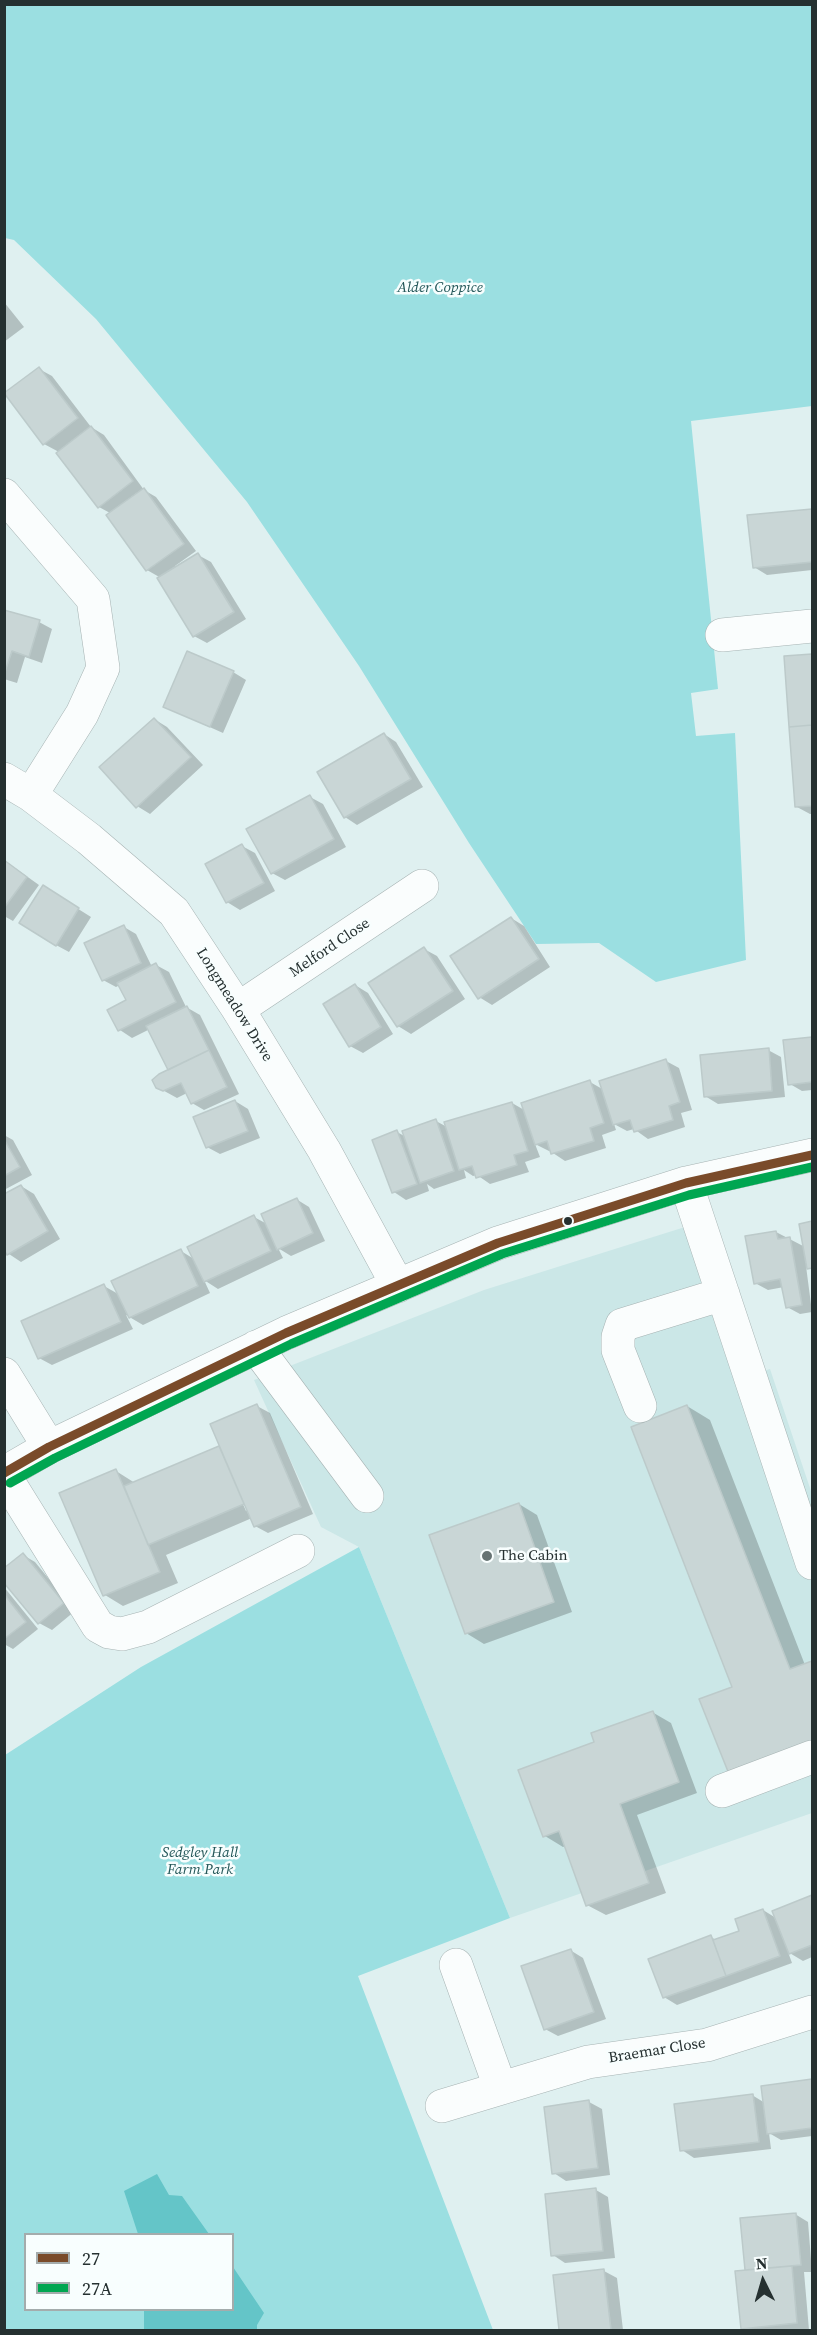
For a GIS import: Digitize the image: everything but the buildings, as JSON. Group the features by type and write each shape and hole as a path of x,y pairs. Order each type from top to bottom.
{"street":[{"path":"4,495 93,599 103,668 82,714 18,787"},
{"path":"722,635 813,626"},
{"name":"Longmeadow Drive","path":"18,787 88,839 174,912 238,1010 324,1150 398,1286"},
{"name":"Melford Close","path":"238,1010 422,886"},
{"path":"298,1551 148,1627 122,1634 109,1632 98,1626 4,1474 49,1447 256,1347 498,1243 686,1183 813,1155"},
{"path":"686,1183 813,1563"},
{"path":"640,1406 618,1350 618,1336 622,1325 723,1294"},
{"path":"256,1347 367,1496"},
{"path":"4,1374 49,1447"},
{"path":"722,1791 813,1757"},
{"path":"456,1965 500,2087"},
{"name":"Braemar Close","path":"442,2106 588,2062 707,2045 813,2012"}],"shaded area":[{"path":"685,1227 744,1377 770,1369 812,1494 812,1813 510,1918 359,1547 321,1527 254,1380 484,1290"},
{"path":"157,2174 169,2195 182,2196 208,2233 138,2233 124,2191"},
{"path":"234,2268 264,2313 257,2325 257,2330 144,2330 144,2311 234,2311"}],"green space":[{"name":"Alder Coppice","path":"4,5 812,5 812,406 691,421 718,689 691,693 696,736 735,733 746,960 656,982 599,943 536,944 469,843 359,666 247,502 96,319 14,240 5,238"},
{"name":"Sedgley Hall Farm Park","path":"359,1547 510,1918 358,1976 493,2330 5,2330 5,1755 141,1667"}],"transit line":[{"name":"27","path":"4,1473 49,1447 286,1333 498,1243 686,1183 812,1155"},
{"name":"27A","path":"10,1483 55,1458 291,1344 502,1254 689,1195 812,1167"}],"place":[{"name":"The Cabin","path":"487,1556"}]}
